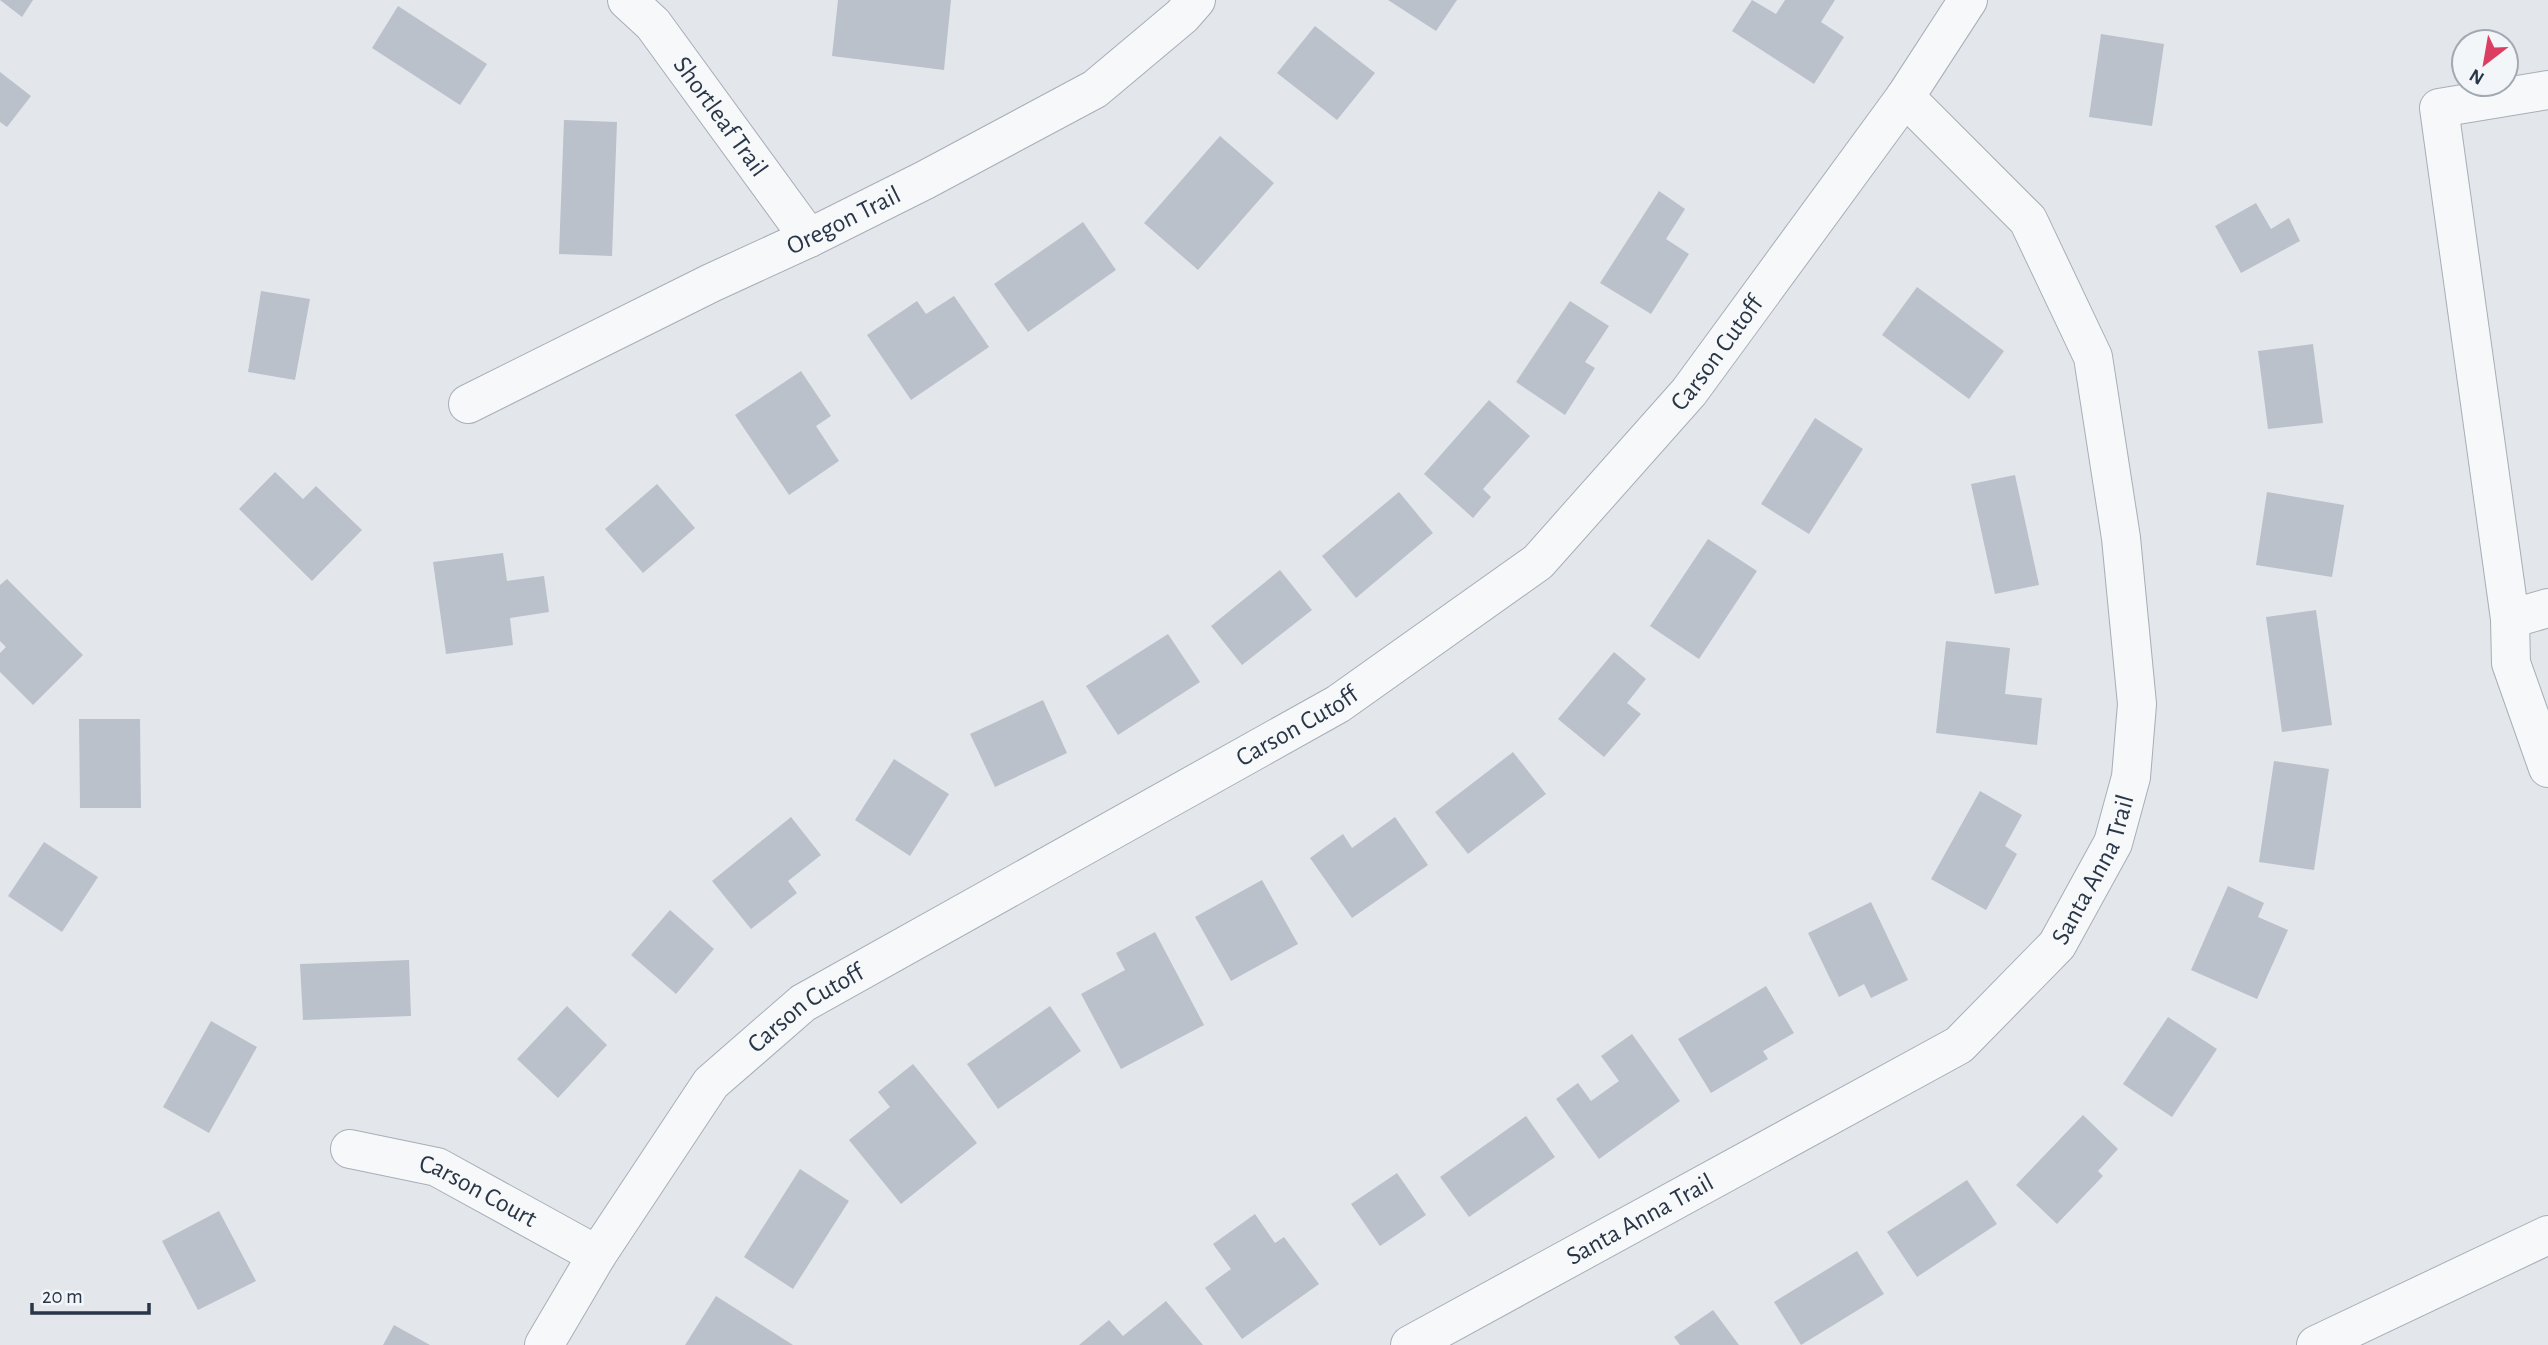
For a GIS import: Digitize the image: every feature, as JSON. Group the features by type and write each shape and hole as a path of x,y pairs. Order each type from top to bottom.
{"street":[{"name":"Shortleaf Trail","path":"627,0 653,24 809,238"},
{"name":"Oregon Trail","path":"468,404 925,180 1095,89 1182,16 1196,0"},
{"name":"Carson Cutoff","path":"544,1345 597,1255 711,1083 803,1003 1338,704 1538,562 1689,392 1905,97 1968,0"},
{"path":"2548,90 2439,108 2511,619 2511,663 2548,768"},
{"name":"Santa Anna Trail","path":"1410,1345 1959,1045 2056,945 2113,842 2131,777 2137,704 2121,538 2093,357 2028,220 1905,97"},
{"path":"2511,619 2548,608"},
{"name":"Carson Court","path":"350,1149 437,1167 597,1255"},
{"path":"2316,1345 2548,1235"}],"building":[{"path":"0,0 33,0 22,17"},
{"path":"838,0 951,0 944,70 832,56"},
{"path":"1388,0 1457,0 1436,31"},
{"path":"1752,0 1776,14 1785,0 1835,0 1821,22 1844,37 1814,84 1732,31"},
{"path":"398,6 487,64 460,105 372,48"},
{"path":"1315,26 1375,73 1337,120 1277,73"},
{"path":"2101,34 2164,44 2152,126 2089,117"},
{"path":"0,72 31,96 7,127 0,122"},
{"path":"564,120 617,122 612,256 559,254"},
{"path":"1220,136 1274,183 1198,270 1144,223"},
{"path":"1659,191 1685,209 1666,239 1689,254 1651,314 1600,283"},
{"path":"2256,203 2271,229 2289,218 2300,241 2241,273 2215,226"},
{"path":"1083,222 1116,270 1028,332 994,284"},
{"path":"1917,287 2004,351 1969,399 1882,335"},
{"path":"261,291 310,299 295,380 248,372"},
{"path":"954,296 989,347 911,400 867,335 917,301 926,314"},
{"path":"1570,301 1609,326 1585,362 1595,368 1565,415 1516,382"},
{"path":"2313,344 2323,423 2268,429 2258,351"},
{"path":"801,371 831,416 816,426 839,461 789,495 735,415"},
{"path":"1489,400 1530,436 1483,489 1491,497 1473,518 1424,474"},
{"path":"1815,418 1863,449 1809,534 1761,504"},
{"path":"275,472 303,499 316,486 362,530 312,581 239,509"},
{"path":"2015,475 2039,585 1995,594 1971,484"},
{"path":"657,484 695,528 643,573 605,529"},
{"path":"1399,492 1433,533 1356,598 1322,556"},
{"path":"2267,492 2344,505 2332,577 2256,565"},
{"path":"1708,539 1757,571 1699,659 1650,626"},
{"path":"503,553 507,581 544,576 549,612 510,618 513,645 446,654 433,562"},
{"path":"1280,570 1312,610 1242,665 1211,626"},
{"path":"7,579 83,655 33,705 0,672 0,653 6,647 0,641 0,585"},
{"path":"2316,610 2332,725 2282,732 2266,617"},
{"path":"1168,634 1200,682 1118,735 1086,686"},
{"path":"1946,641 2010,648 2005,694 2042,698 2037,745 1936,733"},
{"path":"1614,652 1646,679 1627,703 1641,714 1604,757 1558,719"},
{"path":"1043,700 1067,753 995,787 970,734"},
{"path":"79,719 140,719 141,808 80,808"},
{"path":"1513,752 1546,794 1468,854 1435,812"},
{"path":"894,759 949,794 910,856 855,820"},
{"path":"2274,761 2329,769 2314,870 2259,862"},
{"path":"1980,791 2022,815 2005,846 2017,854 1986,910 1931,879"},
{"path":"791,817 821,855 788,881 797,893 751,929 712,881"},
{"path":"1395,817 1428,865 1352,918 1310,858 1343,834 1352,848"},
{"path":"44,842 98,877 62,932 8,896"},
{"path":"1262,880 1298,944 1231,981 1195,917"},
{"path":"2228,886 2264,903 2258,917 2288,930 2257,999 2191,970"},
{"path":"1871,902 1908,980 1871,998 1864,984 1839,997 1808,933"},
{"path":"670,910 714,949 676,994 631,955"},
{"path":"1155,932 1204,1025 1121,1069 1081,994 1125,970 1116,953"},
{"path":"409,960 411,1016 303,1020 300,964"},
{"path":"1766,986 1794,1033 1763,1051 1768,1059 1711,1093 1678,1039"},
{"path":"567,1006 607,1045 558,1098 517,1059"},
{"path":"1050,1006 1081,1051 998,1109 967,1064"},
{"path":"2168,1017 2217,1049 2172,1117 2123,1084"},
{"path":"211,1021 257,1047 209,1133 163,1107"},
{"path":"1632,1034 1680,1101 1599,1159 1556,1099 1578,1083 1591,1101 1619,1081 1601,1056"},
{"path":"913,1064 977,1143 901,1204 849,1140 890,1107 878,1092"},
{"path":"2083,1115 2118,1149 2098,1171 2103,1176 2057,1224 2016,1185"},
{"path":"1526,1116 1555,1157 1469,1217 1440,1177"},
{"path":"800,1169 849,1201 793,1289 744,1257"},
{"path":"1397,1173 1426,1215 1380,1246 1351,1204"},
{"path":"1967,1180 1997,1224 1917,1277 1887,1232"},
{"path":"219,1211 256,1281 198,1310 162,1241"},
{"path":"1255,1214 1275,1243 1284,1237 1319,1284 1242,1339 1205,1288 1231,1269 1213,1244"},
{"path":"1857,1251 1884,1294 1801,1345 1774,1302"},
{"path":"716,1296 793,1345 685,1345"},
{"path":"1166,1301 1203,1345 1079,1345 1109,1320 1123,1336"},
{"path":"1713,1310 1739,1345 1680,1345 1674,1337"},
{"path":"394,1325 430,1345 383,1345"}]}
